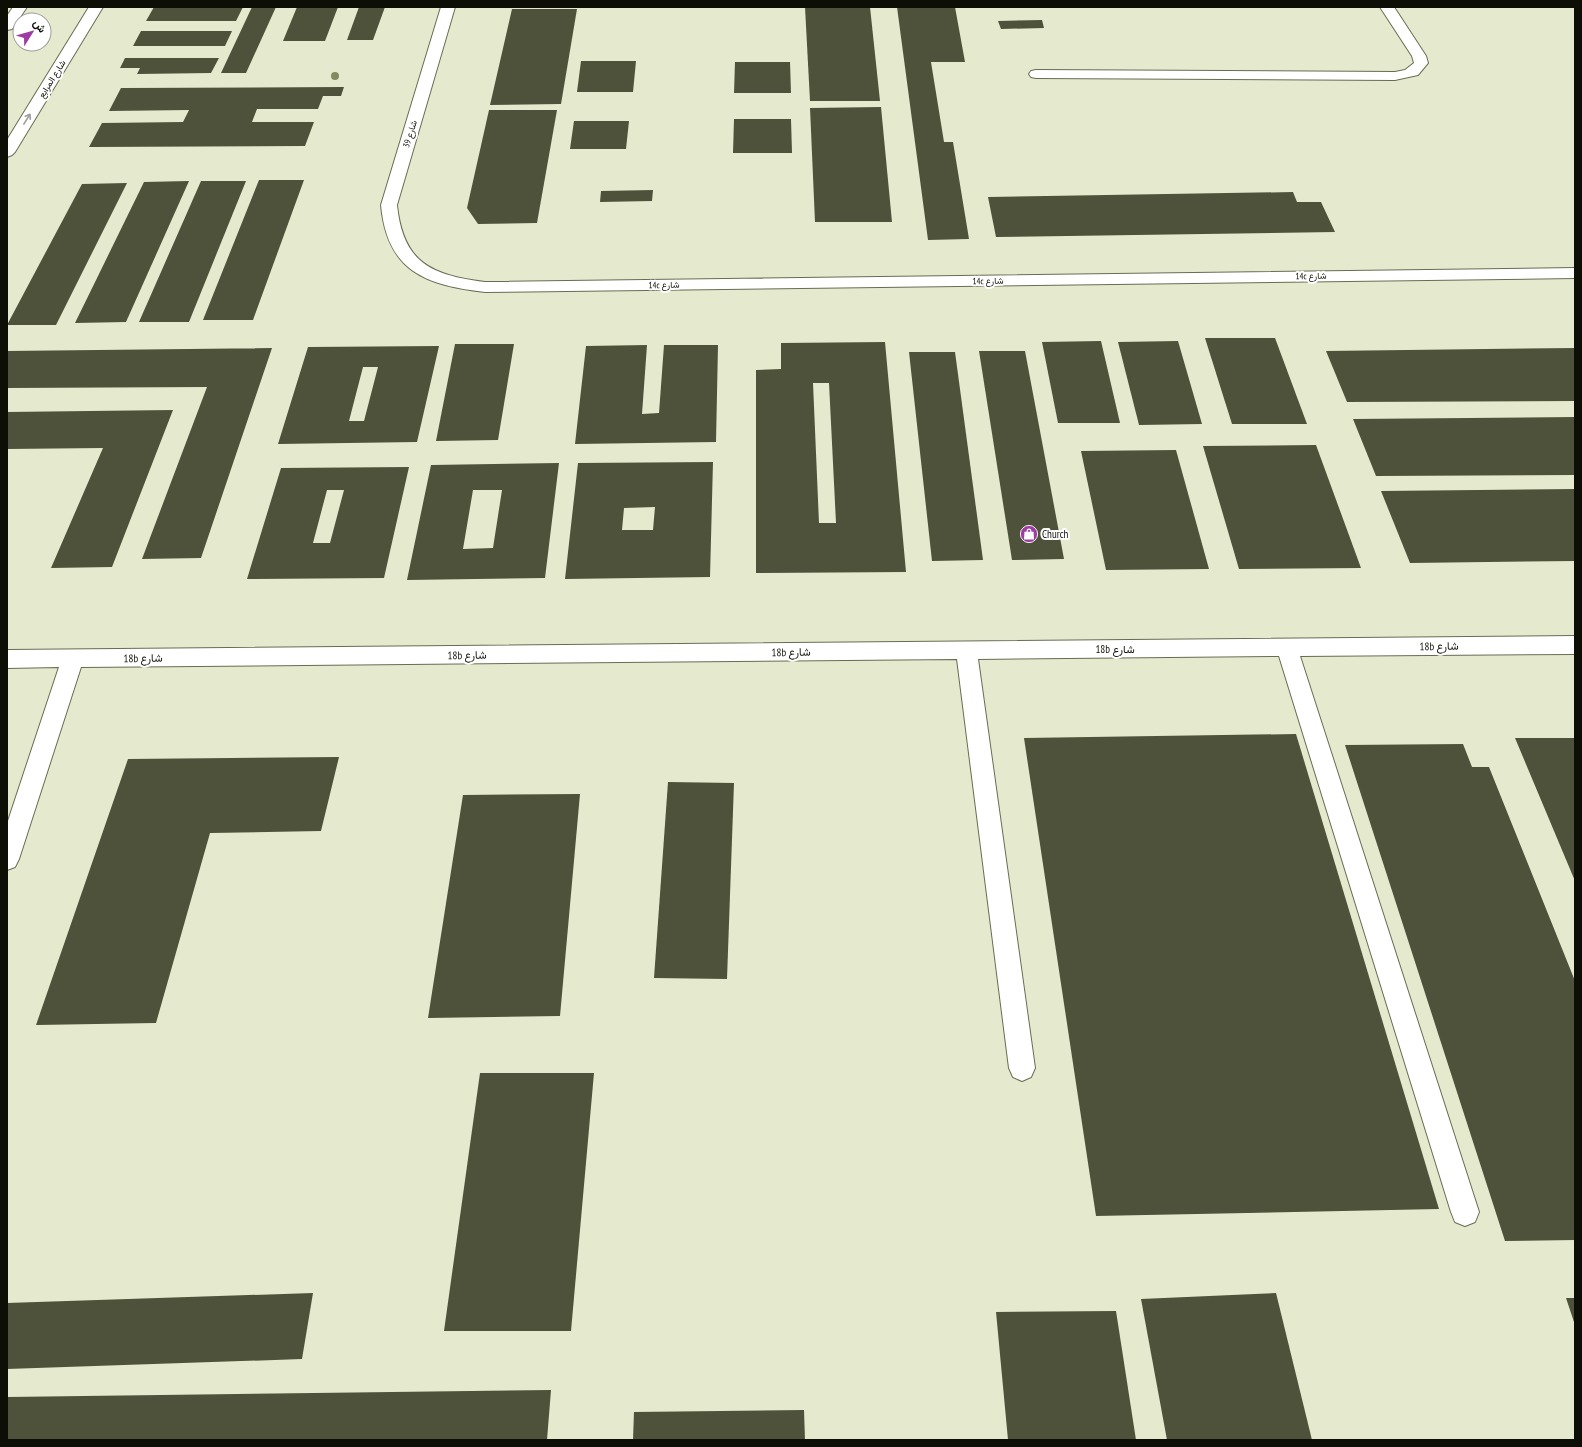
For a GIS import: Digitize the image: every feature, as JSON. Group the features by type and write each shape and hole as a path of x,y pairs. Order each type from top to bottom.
{"main road":[{"path":"7,26 20,7"},
{"name":"شارع المرابع","path":"7,152 96,7"},
{"name":"شارع 39","path":"407,258 398,246 392,233 389,219 389,205 448,7"},
{"path":"1036,74 1408,75 1417,70 1421,64 1419,56 1387,7"},
{"name":"14c شارع","path":"407,258 418,268 432,276 466,285 485,287 1575,273"},
{"name":"18b شارع","path":"7,659 1575,644"},
{"path":"1287,647 1464,1212"},
{"path":"966,650 1022,1068"},
{"path":"7,859 73,658"}],"building":[{"path":"154,7 243,7 236,21 146,21"},
{"path":"252,7 276,7 246,73 221,73"},
{"path":"297,7 338,7 325,41 283,41"},
{"path":"359,7 385,7 373,40 347,40"},
{"path":"805,7 870,7 880,101 810,101"},
{"path":"897,7 955,7 965,62 931,62 944,142 953,142 969,239 928,240"},
{"path":"512,9 577,9 561,104 490,105"},
{"path":"1042,20 1044,28 1001,29 998,21"},
{"path":"141,31 232,31 225,46 133,46"},
{"path":"125,58 219,58 211,73 137,74 140,68 120,68"},
{"path":"581,61 636,61 633,92 577,92"},
{"path":"735,62 790,62 791,93 734,93"},
{"path":"344,87 341,96 323,96 318,109 257,109 252,122 314,122 305,146 89,147 102,123 183,122 189,110 109,111 121,88"},
{"path":"881,107 892,222 815,222 810,108"},
{"path":"489,110 557,110 537,223 478,224 467,208"},
{"path":"734,119 791,119 792,153 733,153"},
{"path":"574,121 629,121 626,149 570,149"},
{"path":"259,180 304,180 253,320 203,320"},
{"path":"189,181 126,322 75,323 144,182"},
{"path":"201,181 246,181 189,322 139,322"},
{"path":"127,183 56,325 7,325 82,184"},
{"path":"653,190 652,201 600,202 601,191"},
{"path":"1293,192 1297,202 1321,202 1335,232 996,237 988,197"},
{"path":"1205,338 1275,338 1307,424 1232,424"},
{"path":"1101,341 1120,423 1058,423 1042,342"},
{"path":"1178,341 1202,424 1139,425 1118,342"},
{"path":"885,342 906,572 756,573 756,370 781,369 781,343","holes":["813,383 829,383 836,523 819,523"]},
{"path":"455,344 514,344 498,440 436,441"},
{"path":"647,345 642,414 659,413 664,345 718,345 716,442 575,444 586,346"},
{"path":"439,346 417,442 278,444 308,347","holes":["363,367 378,367 364,421 349,421"]},
{"path":"272,348 201,558 142,559 207,387 7,388 7,351"},
{"path":"1575,348 1575,401 1347,402 1326,351"},
{"path":"979,351 1025,351 1064,559 1012,560"},
{"path":"909,352 955,352 983,560 932,561"},
{"path":"173,410 112,567 51,568 103,448 7,449 7,412"},
{"path":"1575,417 1575,475 1376,476 1353,419"},
{"path":"1316,445 1361,568 1239,569 1203,446"},
{"path":"1176,450 1209,569 1106,570 1081,451"},
{"path":"713,462 710,577 565,579 578,463","holes":["655,507 653,530 622,530 624,508"]},
{"path":"559,463 545,578 407,580 431,465","holes":["473,490 502,490 493,548 463,549"]},
{"path":"409,467 384,578 247,579 281,468","holes":["327,490 344,490 330,543 313,543"]},
{"path":"1575,489 1575,561 1410,563 1381,491"},
{"path":"1296,734 1439,1209 1096,1216 1024,738"},
{"path":"1515,738 1575,738 1575,881"},
{"path":"1463,744 1472,767 1489,767 1575,981 1575,1240 1505,1241 1345,745"},
{"path":"339,757 321,831 210,833 156,1023 36,1025 128,759"},
{"path":"668,782 734,783 727,979 654,978"},
{"path":"580,794 560,1016 428,1018 463,795"},
{"path":"480,1073 594,1073 571,1331 444,1331"},
{"path":"313,1293 302,1359 7,1369 7,1303"},
{"path":"1276,1293 1312,1440 1167,1440 1141,1299"},
{"path":"1566,1298 1575,1298 1575,1325"},
{"path":"1116,1311 1136,1440 1008,1440 996,1312"},
{"path":"551,1390 547,1440 7,1440 7,1397"},
{"path":"804,1410 805,1440 633,1440 634,1412"}],"place":[{"name":"Church","path":"1029,534"}]}
